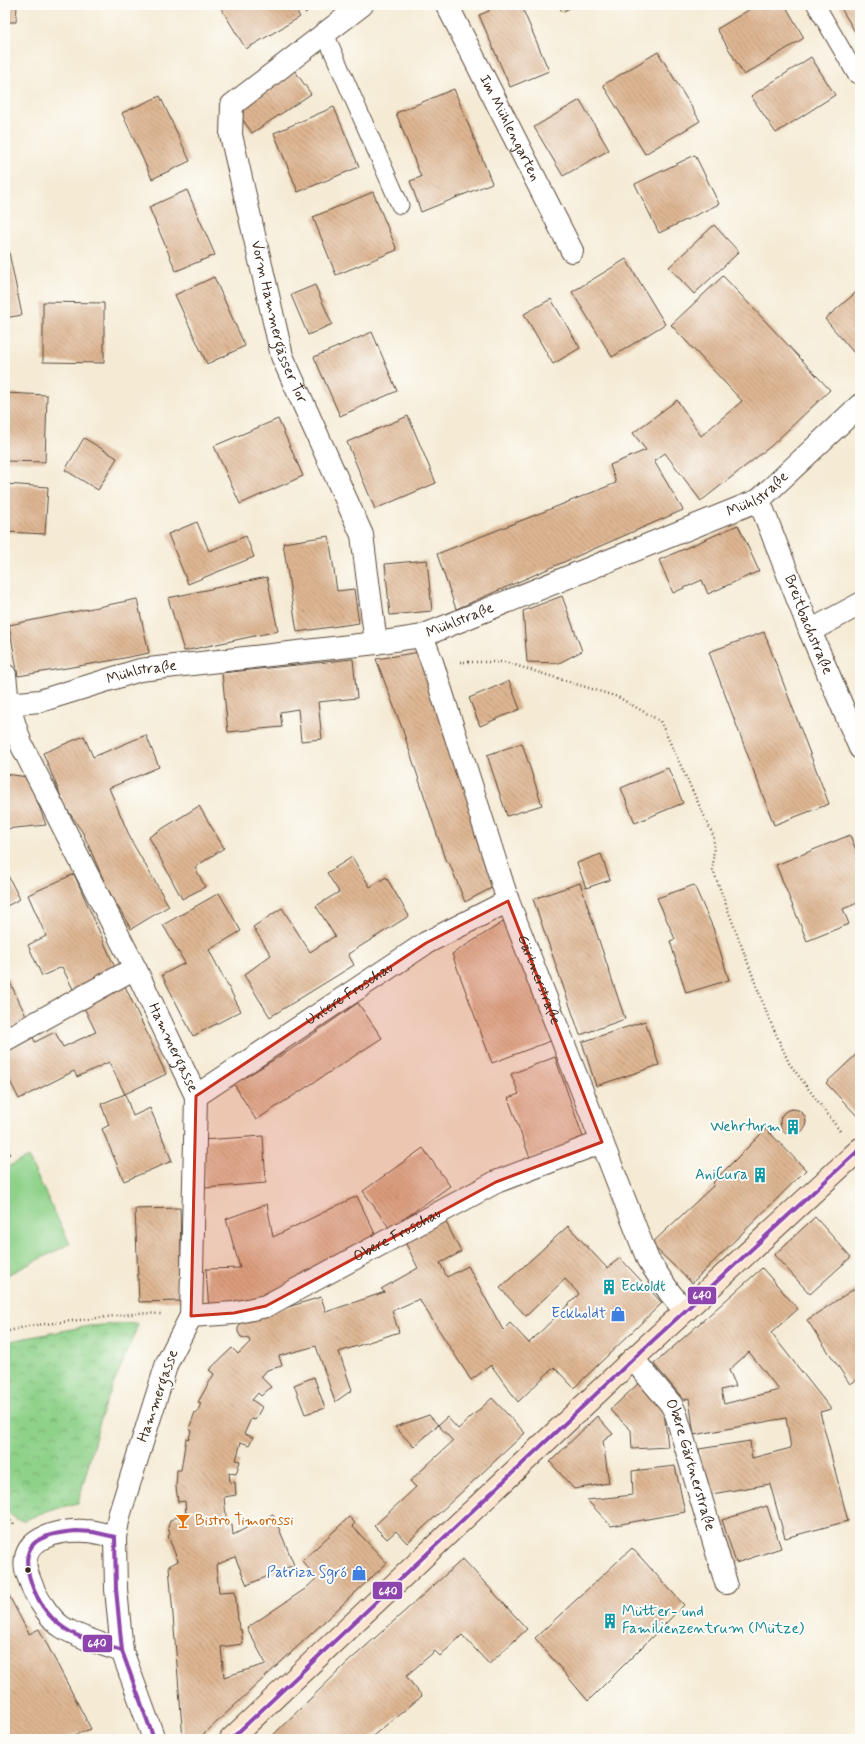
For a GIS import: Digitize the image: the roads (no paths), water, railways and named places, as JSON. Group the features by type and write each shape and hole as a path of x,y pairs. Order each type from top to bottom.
{"street":[{"name":"Vorm Hammergässer Tor","path":"362,5 232,105 231,135 282,356 362,535 376,644"},
{"name":"Im Mühlengarten","path":"447,5 572,251"},
{"name":"Mühlstraße","path":"8,704 40,700 140,670 376,644 422,636 759,500 860,405"},
{"name":"Breitbachstraße","path":"759,500 810,631 860,748"},
{"path":"810,631 860,604"},
{"name":"Gärtnerstraße","path":"422,636 432,662 508,901 648,1260 670,1293 685,1311"},
{"name":"Hammergasse","path":"5,675 13,746 135,968 196,1096 191,1316 167,1363 119,1516 115,1537 116,1589 122,1651 154,1739"},
{"name":"Untere Froschau","path":"196,1096 426,943 508,901"},
{"path":"5,1040 135,968"},
{"name":"Obere Froschau","path":"191,1316 234,1313 266,1306 496,1182 602,1142"},
{"path":"231,1739 634,1358 858,1151"},
{"name":"Obere Gärtnerstraße","path":"634,1358 671,1404 676,1414 726,1583"},
{"path":"115,1537 87,1531 62,1532 42,1537 31,1545 26,1555 25,1568 36,1594 51,1616 62,1627 122,1651"}],"lane":[{"path":"816,5 856,74"},
{"path":"325,34 400,205"}],"place":[{"name":"Wehrturm","path":"793,1127"},
{"name":"AniCura","path":"760,1175"},
{"name":"Eckoldt","path":"609,1287"},
{"name":"Eckholdt","path":"618,1314"},
{"name":"Bistro Timorossi","path":"183,1521"},
{"name":"Patriza Sgró","path":"359,1573"},
{"name":"Mütter- und Familienzentrum (Mütze)","path":"610,1621"}]}
